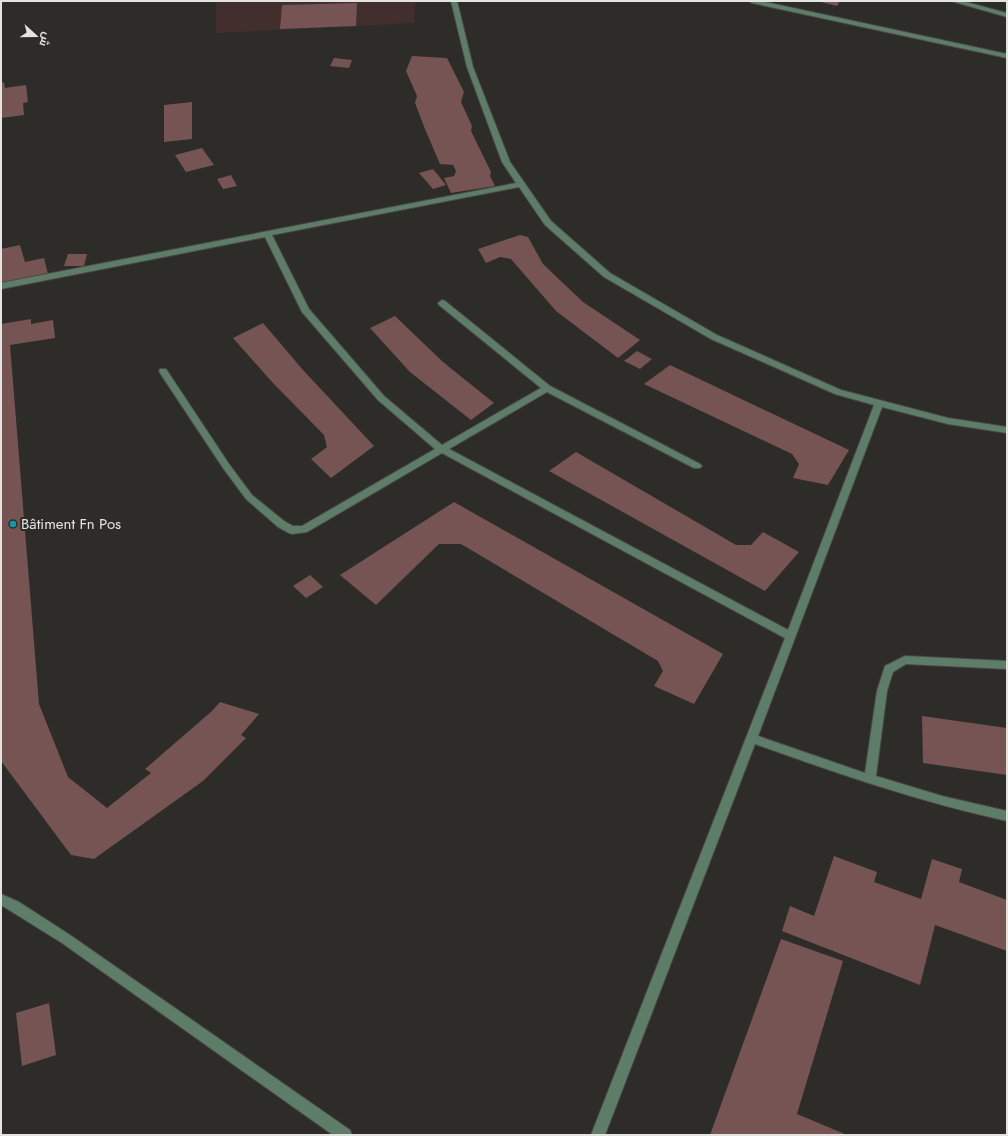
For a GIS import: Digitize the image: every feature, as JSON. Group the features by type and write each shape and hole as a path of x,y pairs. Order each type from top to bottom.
{"street":[{"path":"454,1 470,67 506,162 548,223 607,276 714,337 838,392 948,421 1007,430"},
{"path":"752,1 1007,56"},
{"path":"954,1 1007,15"},
{"path":"1,286 522,184"},
{"path":"267,233 305,310 381,398 440,448 791,636"},
{"path":"442,303 547,388 697,466"},
{"path":"163,371 226,466 249,496 281,524 292,530 304,529 440,448 547,388"},
{"path":"598,1135 880,403"},
{"path":"870,780 882,691 889,669 904,660 1007,665"},
{"path":"752,738 870,780 977,810 1007,816"},
{"path":"1,899 15,906 78,948 345,1135"}],"shaded area":[{"path":"216,1 415,1 414,23 216,33"}],"building":[{"path":"817,1 840,1 837,6"},
{"path":"357,3 356,26 280,29 282,5"},
{"path":"412,56 447,58 464,92 461,102 472,126 471,131 491,172 490,176 495,186 451,193 444,178 454,176 456,171 453,165 440,164 415,103 417,96 406,71"},
{"path":"334,58 352,60 349,68 330,66"},
{"path":"4,82 5,88 26,85 28,102 23,103 24,115 1,118 1,83"},
{"path":"192,102 192,139 164,142 164,105"},
{"path":"202,148 214,165 186,172 175,155"},
{"path":"433,169 446,185 433,189 419,173"},
{"path":"231,175 237,186 223,189 217,179"},
{"path":"520,235 528,237 543,264 583,302 640,340 618,358 556,311 511,259 500,257 486,263 478,249"},
{"path":"20,245 25,262 44,258 48,274 1,285 1,249"},
{"path":"68,254 87,254 84,266 64,266"},
{"path":"395,316 443,362 494,403 471,420 410,372 370,328"},
{"name":"Bâtiment Fn Pos","path":"31,319 31,324 53,320 55,338 10,345 39,704 68,777 107,808 151,773 145,769 212,711 220,702 259,714 241,735 246,738 203,781 94,859 71,855 1,761 1,324"},
{"path":"263,323 303,370 374,446 331,478 311,459 327,447 324,435 273,383 233,338"},
{"path":"637,351 652,359 640,369 624,361"},
{"path":"670,365 849,450 828,485 793,478 799,464 792,454 644,384"},
{"path":"576,452 736,545 751,545 763,532 799,552 765,591 549,471"},
{"path":"454,502 723,654 694,704 654,686 663,671 658,661 461,544 439,544 376,605 340,575"},
{"path":"310,575 323,587 306,598 293,586"},
{"path":"922,716 1007,728 1007,775 923,763"},
{"path":"834,856 877,872 874,882 921,899 932,859 962,869 959,882 1007,900 1007,951 935,925 920,985 782,931 790,906 814,916"},
{"path":"781,939 843,961 797,1114 847,1135 710,1135"},
{"path":"49,1003 56,1055 22,1066 16,1013"}],"place":[{"name":"Bâtiment Fn Pos","path":"13,524"}]}
